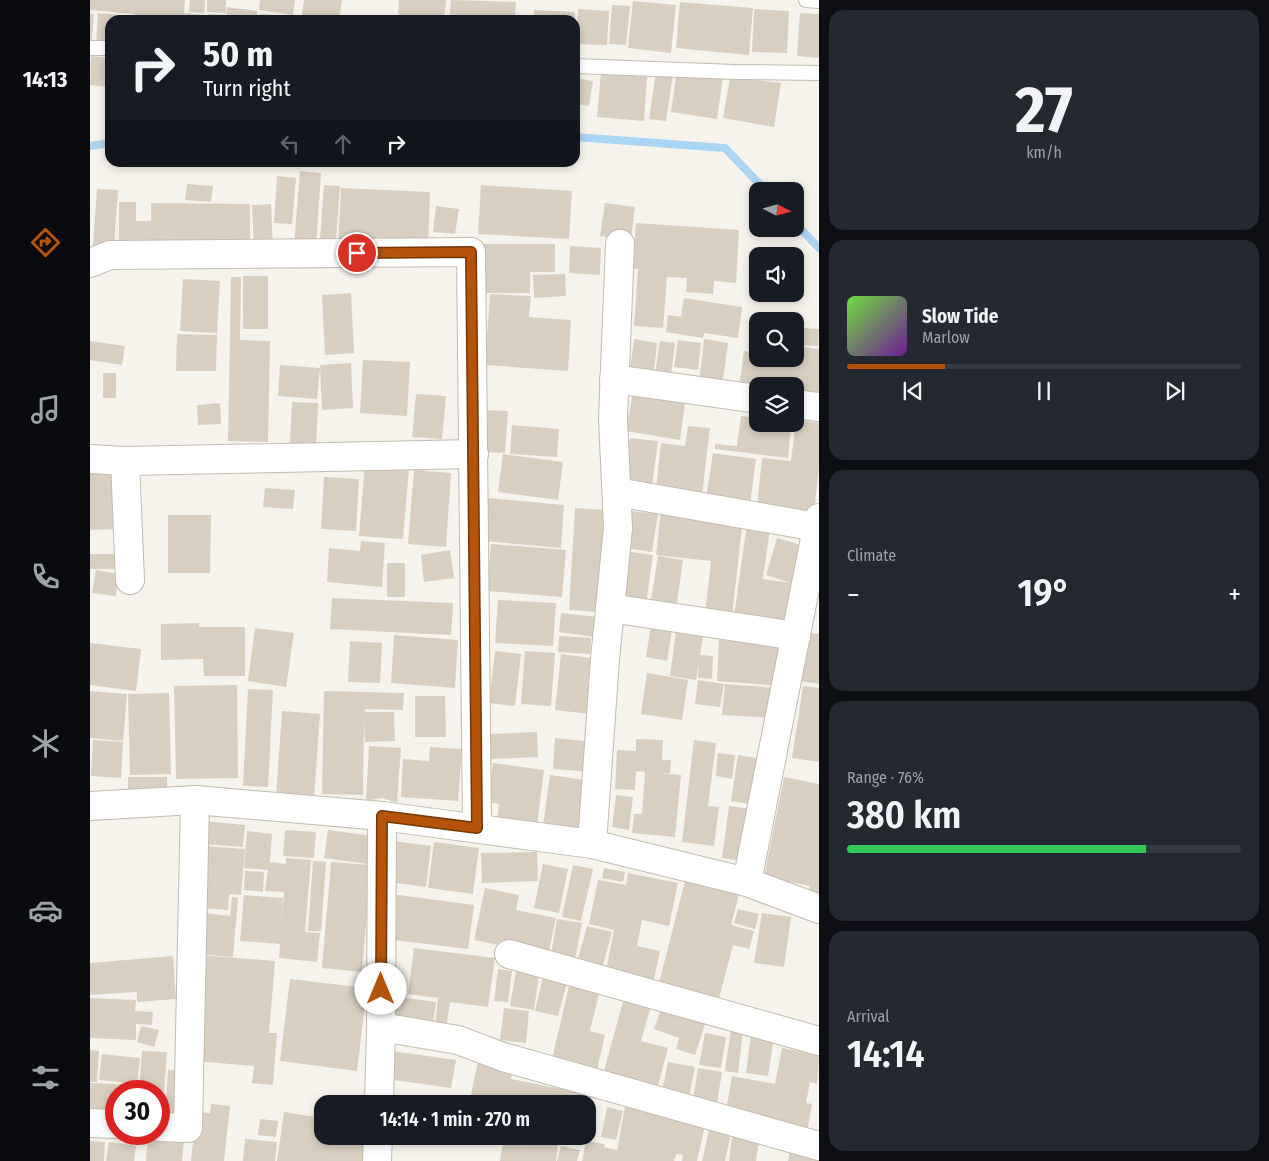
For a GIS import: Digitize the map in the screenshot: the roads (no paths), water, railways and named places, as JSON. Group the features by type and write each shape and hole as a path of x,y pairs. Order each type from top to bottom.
{"street":[{"path":"592,844 605,658 618,528 613,418 620,244"},
{"path":"90,263 110,255 471,252 477,828"},
{"path":"614,379 749,398"},
{"path":"804,405 819,407"},
{"path":"90,459 124,461 474,454"},
{"path":"124,461 130,580"},
{"path":"616,492 818,522 747,882"},
{"path":"610,608 796,636"},
{"path":"90,806 195,800 382,816 592,844 747,882 819,909"},
{"path":"170,1127 188,1128 195,800"},
{"path":"379,1095 382,816"},
{"path":"509,954 819,1041"},
{"path":"381,1027 458,1040 502,1057 819,1146"},
{"path":"90,1123 105,1124"},
{"path":"377,1161 378,1145"}],"lane":[{"path":"806,0 819,0"},
{"path":"90,48 105,48"},
{"path":"580,66 819,73"}],"waterway":[{"path":"580,137 725,148 757,182"},
{"path":"90,146 105,144"},
{"path":"804,232 819,248"}]}
